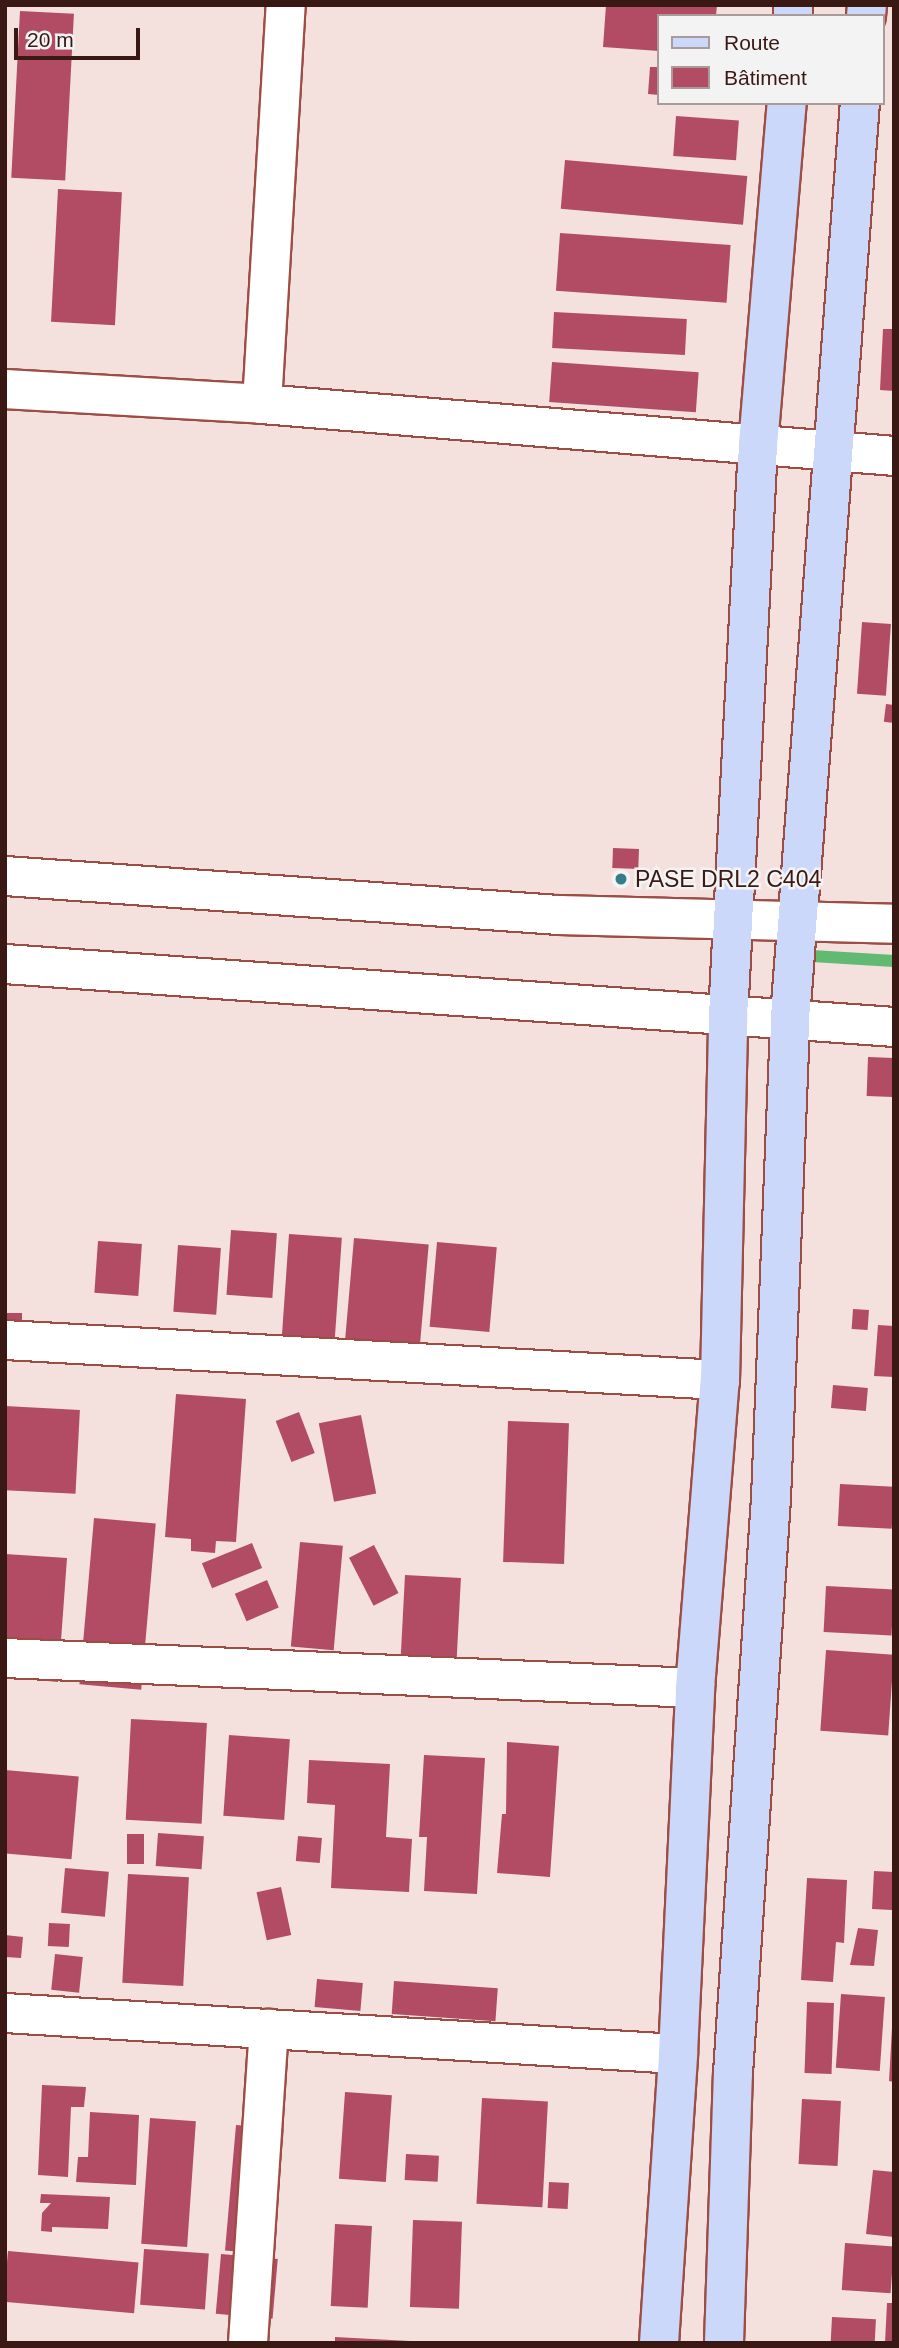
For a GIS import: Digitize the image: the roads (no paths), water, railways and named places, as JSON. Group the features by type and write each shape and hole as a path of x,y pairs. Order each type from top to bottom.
{"main road":[{"path":"659,2343 678,2054 695,1688 720,1380 728,1016 758,445 787,105"},
{"path":"724,2343 733,2073 771,1498 790,1018 836,452 860,105"}],"street":[{"path":"262,404 286,5"},
{"path":"5,389 262,404 894,456"},
{"path":"5,876 559,915 799,918 894,924"},
{"path":"5,964 894,1027"},
{"path":"5,1340 720,1380"},
{"path":"5,1658 695,1688"},
{"path":"5,2013 678,2054"},
{"path":"248,2343 269,2029"}],"waterway":[{"path":"812,956 894,961"}],"place":[{"name":"PASE DRL2 C404","path":"621,879"}]}
